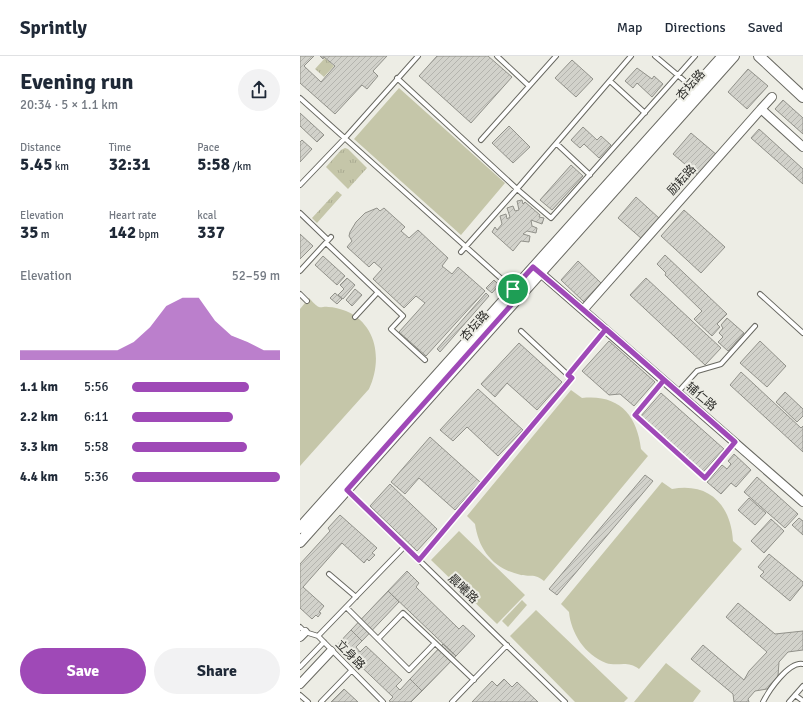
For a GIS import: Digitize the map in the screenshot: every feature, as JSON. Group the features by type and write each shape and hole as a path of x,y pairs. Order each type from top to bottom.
{"street":[{"name":"杏坛路","path":"697,92 723,56"},
{"name":"杏坛路","path":"300,528 697,92 734,56"},
{"path":"759,56 803,97"},
{"name":"励耘路","path":"584,309 772,97"},
{"path":"761,109 803,147"},
{"name":"辅仁路","path":"537,269 803,502"},
{"name":"杏坛路","path":"300,542 347,490 516,292"},
{"path":"300,684 331,651"}],"lane":[{"path":"300,186 345,138 367,109 418,56"},
{"path":"497,56 529,86"},
{"path":"481,140 556,56"},
{"path":"461,252 557,144 631,56"},
{"path":"655,56 697,92"},
{"path":"397,78 517,189 551,218 695,56"},
{"path":"610,81 645,112"},
{"path":"300,98 467,246 516,292"},
{"path":"557,144 590,175"},
{"path":"300,213 403,316 391,329 425,360"},
{"path":"300,271 328,240"},
{"path":"356,317 378,292"},
{"path":"300,294 307,301"},
{"path":"760,294 803,333"},
{"path":"678,392 697,371 721,364 755,326"},
{"path":"568,375 606,329"},
{"path":"419,560 572,378 521,331"},
{"path":"664,380 635,415 705,478 735,442"},
{"name":"晨曦路","path":"347,490 565,702"},
{"path":"318,636 405,546"},
{"path":"330,574 356,597"},
{"path":"346,607 409,670 435,644"},
{"path":"378,639 403,613 474,680"},
{"name":"立身路","path":"302,632 318,636 331,651 383,702"},
{"path":"300,667 324,642"},
{"path":"452,702 507,645"},
{"path":"763,702 790,667 796,663 803,664"},
{"path":"321,702 351,671"},
{"path":"789,702 803,686"},
{"path":"300,695 308,702"},
{"path":"795,695 803,701"}],"green space":[{"path":"325,58 334,66 324,77 315,69"},
{"path":"399,88 505,183 461,235 354,139"},
{"path":"345,148 348,149 367,168 348,189 326,167 341,150"},
{"path":"337,191 342,195 317,223 312,218"},
{"path":"309,298 319,307 332,307 346,311 357,317 371,334 376,356 373,378 369,389 300,466 300,309"},
{"path":"571,390 582,398 606,400 616,403 624,409 635,426 641,449 648,456 544,581 535,576 521,575 511,572 496,563 484,550 480,543 475,524 467,516"},
{"path":"662,482 672,489 697,489 716,499 723,507 728,517 733,541 742,549 639,669 635,666 626,664 606,663 592,655 580,642 570,620 569,612 561,604"},
{"path":"459,531 525,595 497,624 431,560"},
{"path":"522,600 527,605 508,627 502,621"},
{"path":"536,610 628,698 624,702 575,702 510,636"},
{"path":"666,663 701,691 693,702 634,702"}],"building":[{"path":"300,56 314,56 304,66 321,82 335,66 324,57 323,59 320,56 387,56 373,71 378,76 367,89 362,85 335,114 300,83"},
{"path":"437,56 488,56 512,77 471,123 419,76"},
{"path":"572,60 593,79 576,97 555,78"},
{"path":"637,68 652,79 654,76 663,84 652,97 637,83 633,88 625,81"},
{"path":"748,69 768,86 747,109 728,92"},
{"path":"783,100 803,118 803,134 775,109"},
{"path":"300,113 324,135 317,142 300,126"},
{"path":"509,126 530,147 513,163 492,143"},
{"path":"583,127 597,140 601,136 611,145 599,158 584,144 580,148 571,140"},
{"path":"759,129 803,169 803,184 751,138"},
{"path":"691,133 717,155 699,176 673,154"},
{"path":"302,140 312,149 300,162 300,142"},
{"path":"571,165 583,176 552,210 540,200"},
{"path":"636,197 660,219 642,239 618,218"},
{"path":"522,200 523,204 525,202 540,215 539,217 544,218 542,224 531,220 532,226 537,228 536,233 527,231 523,234 530,236 529,242 521,241 513,251 492,232 495,227 497,230 502,224 500,216 506,214 507,219 510,217 507,208 513,206 515,211 519,210 517,201"},
{"path":"377,208 380,211 384,208 405,227 401,231 409,238 418,230 448,258 442,266 452,274 458,267 485,291 426,356 399,332 425,303 416,296 404,308 373,279 382,269 374,262 369,267 347,247 352,241 349,236 356,222 365,213"},
{"path":"684,210 725,247 701,273 661,236"},
{"path":"300,234 313,246 300,259"},
{"path":"665,255 727,314 717,324 720,327 712,336 694,319 702,311 665,275 666,273 657,264"},
{"path":"323,256 345,276 337,285 315,265"},
{"path":"578,261 601,283 584,302 561,280"},
{"path":"347,278 355,285 343,299 338,295 344,289 340,285"},
{"path":"646,278 721,348 705,365 630,295"},
{"path":"494,280 499,285 492,293 486,288"},
{"path":"355,289 362,295 352,306 346,300"},
{"path":"335,293 342,299 337,304 330,298"},
{"path":"486,293 489,296 440,352 437,349"},
{"path":"727,318 744,333 728,351 718,342 723,337 719,333 723,328 721,325"},
{"path":"609,341 655,382 634,406 620,394 609,395 582,371"},
{"path":"760,341 786,366 767,387 740,363"},
{"path":"519,343 562,382 537,410 507,383 495,397 481,384"},
{"path":"741,372 801,428 803,426 803,452 730,385"},
{"path":"478,389 523,430 498,456 467,427 453,441 440,430"},
{"path":"785,392 803,409 803,416 797,422 776,402"},
{"path":"661,393 724,449 703,472 640,417"},
{"path":"430,437 480,482 455,510 419,478 405,494 391,482"},
{"path":"734,454 751,470 736,487 731,483 721,494 707,482 722,465 727,469 731,464 728,461"},
{"path":"645,475 653,481 557,595 549,589"},
{"path":"757,477 798,514 785,528 744,492"},
{"path":"390,484 437,529 417,551 370,506"},
{"path":"749,498 766,513 755,525 738,510"},
{"path":"340,515 377,548 372,553 375,555 369,561 367,559 364,563 342,543 303,587 324,606 319,612 321,613 318,617 316,615 312,619 300,608 300,564 330,531 328,528"},
{"path":"799,518 803,521 803,535 792,525"},
{"path":"771,519 784,531 764,553 751,541"},
{"path":"769,554 803,582 803,585 790,601 760,576 764,572 758,567"},
{"path":"407,571 419,583 416,587 459,629 463,625 475,636 456,656 388,591"},
{"path":"388,591 399,602 362,641 351,630"},
{"path":"738,603 775,634 803,631 803,650 788,652 779,662 778,676 767,689 755,691 748,699 749,702 734,702 733,694 691,659 703,645 744,680 749,671 767,652 726,617"},
{"path":"351,630 362,641 356,647 360,652 366,646 402,680 396,686 400,690 410,679 422,691 411,702 389,701 393,697 350,656 347,659 335,647"},
{"path":"443,644 456,656 422,691 410,679"},
{"path":"504,679 512,687 517,682 538,702 472,702 492,681 497,686"},
{"path":"344,689 358,702 331,702"}],"route":[{"path":"513,289 520,295 347,490 419,560 465,508 529,427 572,378 568,375 606,329 735,442 705,478 635,415 664,380 635,355 606,329 584,309 533,267 513,289"}]}
